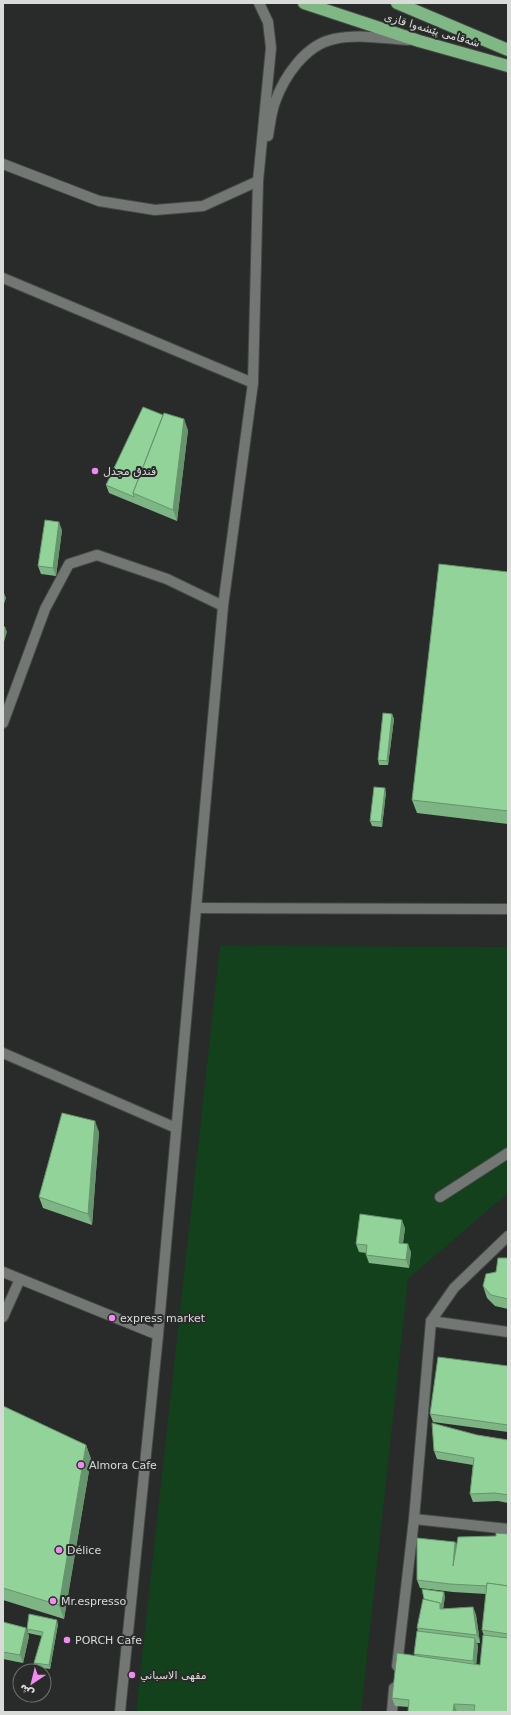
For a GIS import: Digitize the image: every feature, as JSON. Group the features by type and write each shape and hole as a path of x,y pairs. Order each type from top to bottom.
{"highway":[{"name":"شەقامی پێشەوا قازی","path":"304,3 419,41 508,66"},
{"name":"شەقامی پێشەوا قازی","path":"397,3 508,50"}],"street":[{"path":"120,1712 158,1335 223,606 253,383 258,181 271,48 268,22 259,3"},
{"path":"258,181 275,103 289,74 302,58 316,46 332,39 359,36 419,41"},
{"path":"3,164 99,201 155,210 203,206 258,181"},
{"path":"3,278 253,383"},
{"path":"3,723 45,608 69,564 97,555 167,579 223,606"},
{"path":"197,908 508,909"},
{"path":"3,1053 176,1128"},
{"path":"440,1197 508,1153"},
{"path":"392,1712 414,1519 432,1321 454,1288 508,1236"},
{"path":"3,1272 158,1335"},
{"path":"3,1317 20,1279"},
{"path":"432,1321 508,1332"},
{"path":"414,1519 508,1529"}],"green space":[{"path":"220,946 508,947 508,1193 408,1279 361,1712 136,1712"}],"building":[{"path":"143,407 163,415 133,493 134,497 106,485"},
{"path":"164,413 184,419 173,510 133,493"},
{"path":"45,520 59,522 53,568 38,566"},
{"path":"439,564 508,572 508,811 412,800"},
{"path":"383,713 392,714 387,761 378,760"},
{"path":"374,787 385,788 381,822 370,821"},
{"path":"62,1113 95,1121 88,1214 39,1197"},
{"path":"360,1214 402,1220 399,1243 408,1244 406,1260 366,1255 367,1245 356,1244"},
{"path":"498,1258 508,1258 508,1299 491,1295 483,1286 486,1274 496,1272"},
{"path":"438,1357 508,1366 508,1425 430,1414"},
{"path":"3,1406 86,1445 59,1605 3,1588"},
{"path":"432,1423 477,1435 508,1440 508,1495 495,1493 470,1494 474,1458 434,1451"},
{"path":"496,1533 508,1534 508,1586 487,1583 487,1586 450,1584 417,1580 417,1538 455,1542 453,1566 458,1537 496,1536"},
{"path":"487,1583 508,1586 508,1634 482,1630"},
{"path":"422,1589 444,1592 441,1607 440,1603 424,1599"},
{"path":"423,1599 440,1603 440,1609 473,1607 477,1635 417,1628"},
{"path":"29,1614 57,1620 49,1663 34,1663 43,1632 27,1629"},
{"path":"3,1622 26,1628 20,1655 3,1652"},
{"path":"417,1631 475,1638 473,1661 414,1654"},
{"path":"483,1635 508,1638 508,1712 474,1712 475,1705 454,1704 453,1712 408,1712 409,1700 392,1698 397,1653 480,1665"}],"place":[{"name":"فندق مجدل","path":"95,471"},
{"name":"express market","path":"112,1318"},
{"name":"Almora Cafe","path":"81,1465"},
{"name":"Délice","path":"59,1550"},
{"name":"Mr.espresso","path":"53,1601"},
{"name":"PORCH Cafe","path":"67,1640"},
{"name":"مقهى الاسباني","path":"132,1675"}]}
